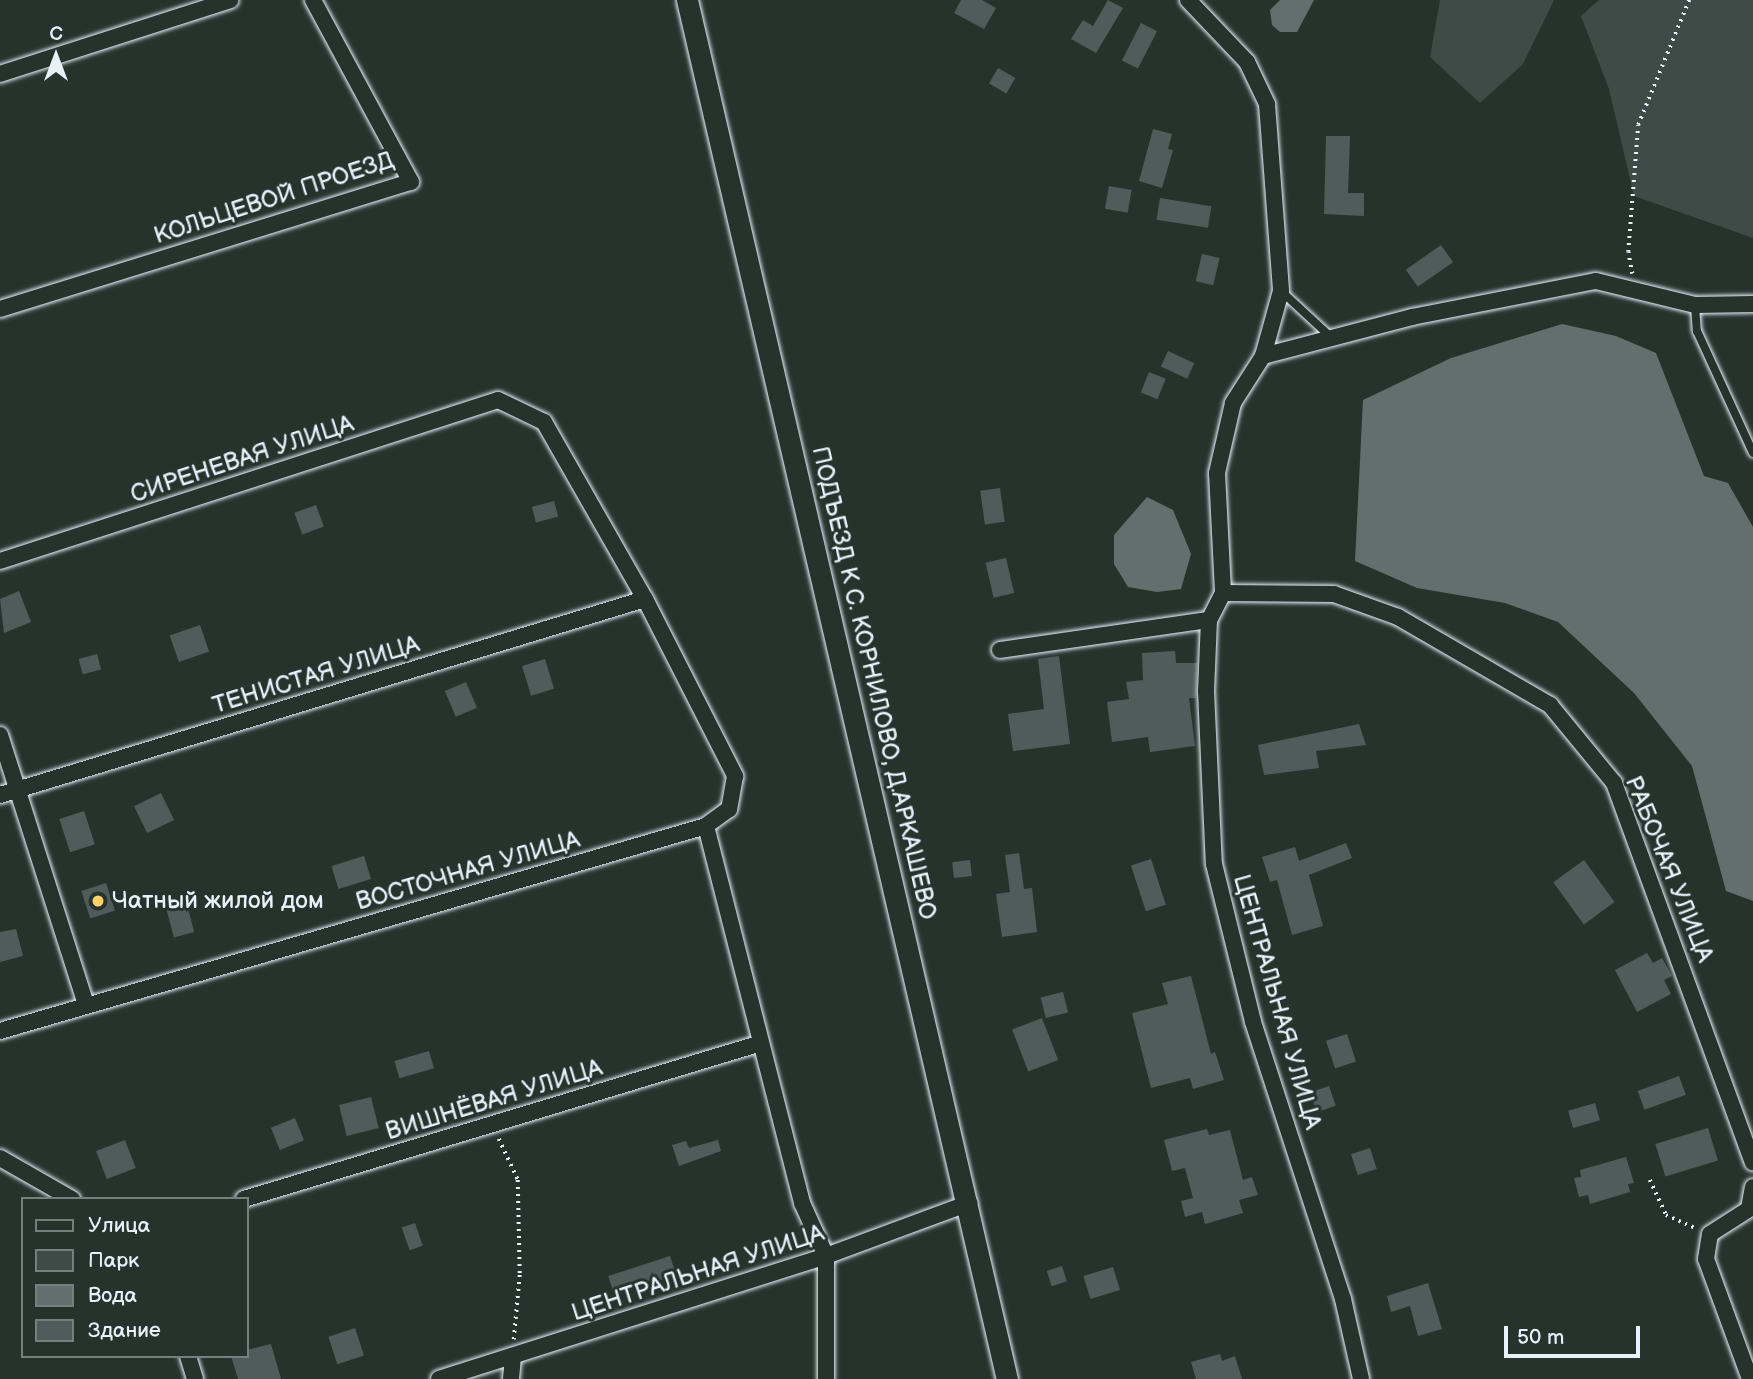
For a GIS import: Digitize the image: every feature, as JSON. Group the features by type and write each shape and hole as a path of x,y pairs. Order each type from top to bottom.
{"street":[{"path":"0,74 230,0"},
{"name":"КОЛЬЦЕВОЙ ПРОЕЗД","path":"0,309 411,182 313,0"},
{"name":"ПОДЪЕЗД К С. КОРНИЛОВО, Д.АРКАШЕВО","path":"687,0 969,1203 1007,1379"},
{"path":"1188,0 1247,62 1267,104 1281,291 1263,356 1233,403 1217,473 1223,593"},
{"path":"1263,356 1334,340 1412,317 1595,281 1634,288 1695,305 1753,304"},
{"name":"СИРЕНЕВАЯ УЛИЦА","path":"0,561 498,400 544,422 645,599"},
{"name":"ЦЕНТРАЛЬНАЯ УЛИЦА","path":"1223,593 1209,620 1206,691 1214,864 1254,1022 1343,1300 1361,1379"},
{"name":"РАБОЧАЯ УЛИЦА","path":"1223,593 1334,594 1398,617 1550,705 1614,783 1753,1162"},
{"path":"645,599 735,776 729,809 706,826 758,1044 802,1203 826,1256 826,1379"},
{"name":"ТЕНИСТАЯ УЛИЦА","path":"0,794 645,599"},
{"path":"1000,650 1209,620"},
{"path":"0,735 86,1005"},
{"name":"ВОСТОЧНАЯ УЛИЦА","path":"0,1031 706,826"},
{"name":"ВИШНЁВАЯ УЛИЦА","path":"248,1198 758,1044"},
{"path":"0,1158 68,1197"},
{"path":"1750,1379 1706,1259 1710,1234 1749,1209 1753,1187"},
{"name":"ЦЕНТРАЛЬНАЯ УЛИЦА","path":"439,1379 826,1256 969,1203"},
{"path":"511,1379 513,1356"},
{"path":"189,1358 195,1379"}],"lane":[{"path":"1281,291 1334,340"},
{"path":"1695,305 1697,331 1753,453"}],"path":[{"path":"1634,288 1628,252 1638,125 1689,0"},
{"path":"493,1124 518,1180 520,1275 513,1356"},
{"path":"1650,1180 1666,1215 1710,1234"}],"green space":[{"path":"1440,0 1554,0 1523,64 1480,103 1430,57"},
{"path":"1599,0 1753,0 1753,238 1634,196 1609,89 1581,16"}],"water":[{"path":"1280,0 1314,0 1297,32 1280,32 1272,25 1270,10"},
{"path":"1562,324 1616,336 1656,353 1704,476 1728,483 1753,527 1753,901 1726,891 1692,766 1634,693 1558,622 1505,603 1417,588 1355,561 1363,400 1451,358"},
{"path":"1147,497 1173,510 1191,554 1181,589 1157,592 1128,587 1114,564 1114,535"}],"building":[{"path":"961,0 982,0 996,8 984,29 954,13"},
{"path":"1108,0 1123,8 1096,53 1071,39 1083,20 1093,26"},
{"path":"1141,23 1157,31 1138,69 1122,60"},
{"path":"998,68 1015,78 1006,94 989,84"},
{"path":"1153,129 1172,134 1168,149 1173,150 1162,188 1139,181"},
{"path":"1326,136 1350,136 1348,193 1364,193 1364,216 1324,214"},
{"path":"1109,186 1132,190 1128,213 1105,209"},
{"path":"1160,198 1211,206 1208,228 1157,220"},
{"path":"1441,245 1453,262 1418,287 1406,270"},
{"path":"1202,254 1220,258 1213,285 1196,281"},
{"path":"1168,351 1194,363 1187,379 1161,366"},
{"path":"1149,372 1166,379 1157,399 1141,392"},
{"path":"1000,488 1005,522 985,524 980,491"},
{"path":"554,501 558,516 536,522 532,507"},
{"path":"316,505 324,527 302,534 294,513"},
{"path":"1006,558 1014,593 994,598 986,563"},
{"path":"19,591 31,622 4,633 0,599"},
{"path":"200,625 209,651 179,662 170,635"},
{"path":"1175,651 1176,663 1197,663 1196,698 1189,698 1195,746 1150,752 1148,737 1112,742 1107,702 1129,699 1126,682 1143,680 1142,653"},
{"path":"97,654 101,669 83,674 79,659"},
{"path":"1059,656 1070,744 1013,751 1008,714 1044,709 1038,659"},
{"path":"545,659 554,689 531,696 522,666"},
{"path":"466,682 477,708 456,717 445,691"},
{"path":"1359,724 1366,745 1316,751 1319,768 1264,775 1258,745"},
{"path":"161,793 174,820 147,833 134,806"},
{"path":"84,811 95,844 70,852 59,819"},
{"path":"1346,843 1352,858 1309,875 1323,926 1292,935 1277,880 1270,882 1262,857 1295,847 1299,861"},
{"path":"1019,853 1024,889 1032,888 1037,932 1002,937 996,894 1010,892 1005,855"},
{"path":"364,856 371,879 339,889 331,866"},
{"path":"1151,859 1166,905 1146,911 1131,865"},
{"path":"970,860 972,876 954,878 952,862"},
{"path":"1584,860 1615,902 1584,924 1553,882"},
{"name":"Чатный жилой дом","path":"106,883 115,911 90,919 81,891"},
{"path":"187,905 194,932 174,937 167,910"},
{"path":"16,929 23,956 0,962 0,932"},
{"path":"1647,953 1653,963 1662,958 1672,976 1664,980 1671,994 1637,1012 1615,970"},
{"path":"1191,976 1211,1054 1215,1052 1224,1080 1193,1089 1190,1078 1151,1088 1132,1013 1168,1004 1162,983"},
{"path":"1063,992 1068,1012 1046,1018 1041,998"},
{"path":"1042,1018 1058,1060 1028,1071 1012,1029"},
{"path":"1347,1034 1356,1062 1335,1068 1326,1041"},
{"path":"429,1051 434,1068 399,1078 394,1061"},
{"path":"1679,1076 1686,1095 1644,1110 1638,1091"},
{"path":"1329,1086 1336,1106 1317,1112 1310,1093"},
{"path":"371,1097 379,1128 347,1136 339,1105"},
{"path":"1595,1103 1600,1120 1573,1128 1568,1111"},
{"path":"295,1118 304,1140 280,1150 271,1128"},
{"path":"1708,1128 1718,1161 1665,1177 1655,1144"},
{"path":"1207,1129 1209,1135 1230,1130 1243,1180 1252,1177 1258,1195 1239,1200 1243,1213 1205,1224 1202,1212 1185,1217 1181,1201 1193,1198 1185,1168 1172,1171 1164,1140"},
{"path":"125,1140 136,1168 107,1179 96,1151"},
{"path":"718,1140 721,1151 679,1166 672,1145 686,1141 689,1148"},
{"path":"1370,1148 1377,1169 1358,1175 1351,1154"},
{"path":"1626,1157 1634,1183 1628,1184 1630,1192 1590,1204 1588,1195 1579,1197 1574,1178 1581,1177 1580,1170"},
{"path":"415,1223 423,1246 410,1250 402,1228"},
{"path":"670,1256 676,1275 614,1295 608,1276"},
{"path":"1062,1266 1067,1281 1052,1286 1047,1271"},
{"path":"1113,1267 1120,1290 1090,1299 1083,1276"},
{"path":"1428,1283 1442,1329 1418,1336 1410,1306 1391,1312 1387,1296"},
{"path":"355,1328 364,1356 337,1364 328,1337"},
{"path":"271,1344 281,1379 238,1379 232,1358 248,1358 248,1350"},
{"path":"1220,1354 1222,1361 1235,1356 1242,1379 1196,1379 1191,1362"}],"place":[{"name":"Чатный жилой дом","path":"98,901"}]}
